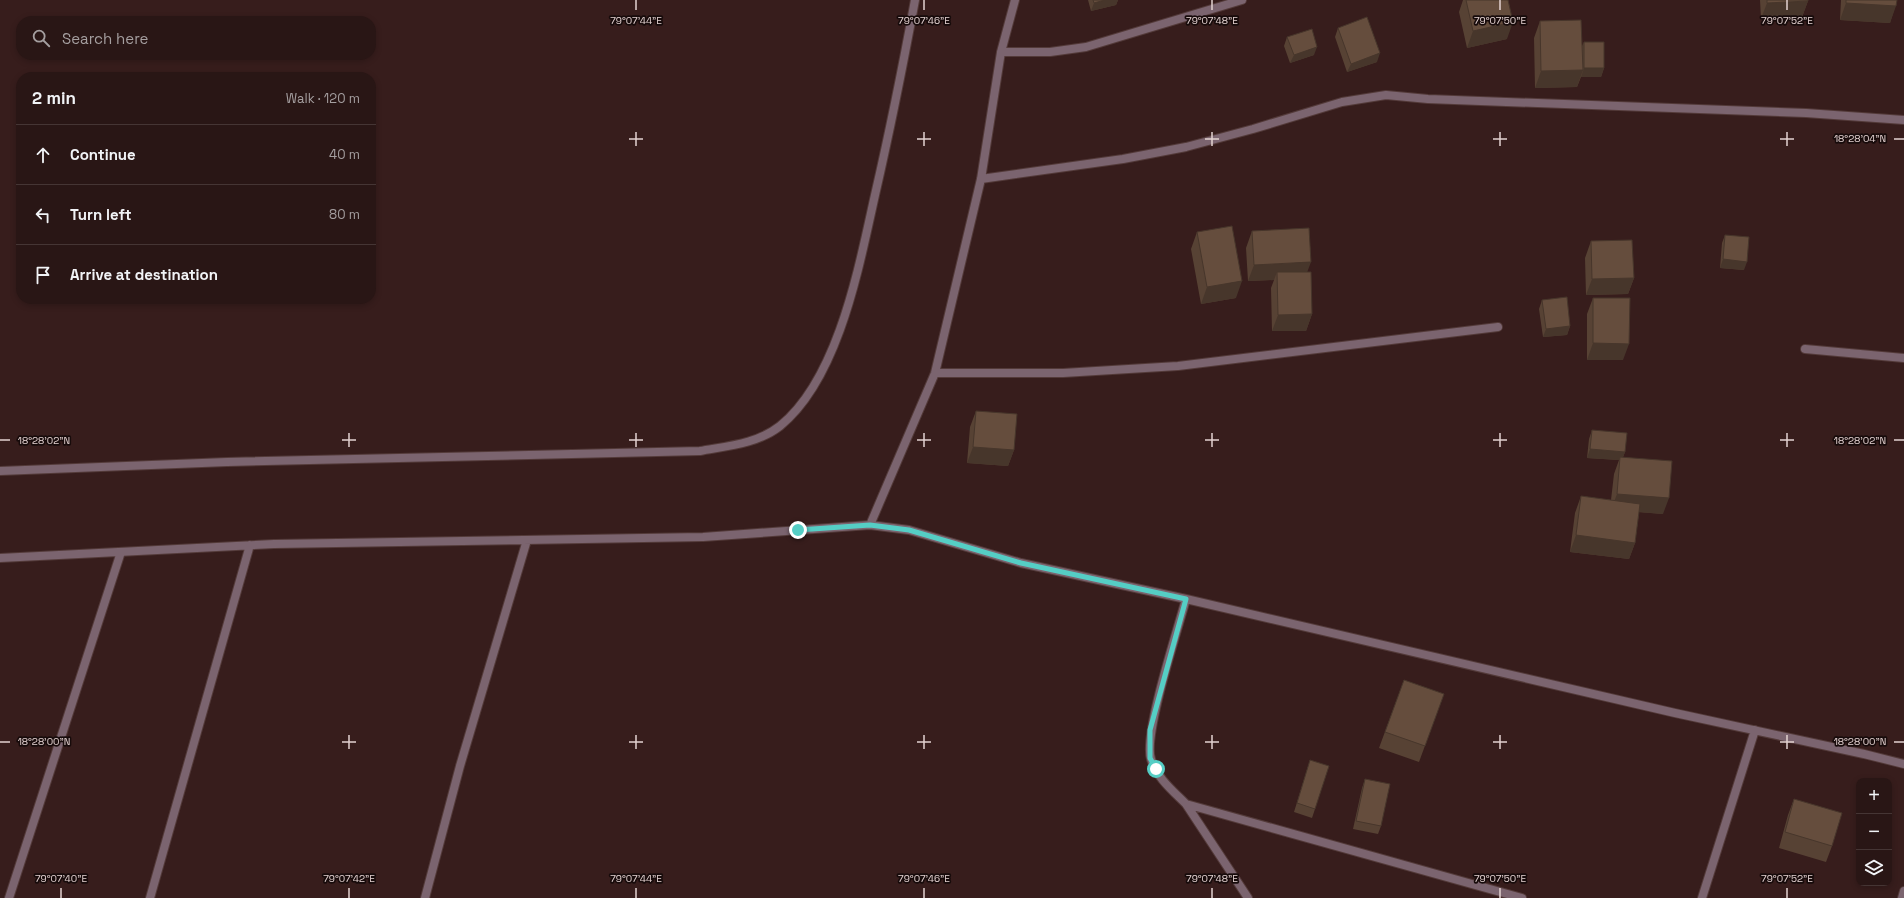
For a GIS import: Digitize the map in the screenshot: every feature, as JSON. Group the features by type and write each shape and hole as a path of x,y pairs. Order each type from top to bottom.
{"street":[{"path":"0,471 227,462 700,451 747,443 779,426 804,401 820,375 842,323 861,259 895,109 915,0"},
{"path":"870,525 935,373 981,179 1002,52 1015,0"},
{"path":"1002,52 1050,52 1086,47 1242,0"},
{"path":"981,179 1123,159 1186,147 1253,129 1342,102 1386,95 1428,99 1806,113 1904,120"},
{"path":"935,373 1063,373 1178,366 1498,327"},
{"path":"1805,349 1904,358"},
{"path":"0,558 250,545 703,537 870,525 909,530 1021,563 1186,599 1675,713 1904,764"},
{"path":"425,898 460,766 527,540"},
{"path":"150,898 250,545"},
{"path":"9,898 121,552"},
{"path":"1186,599 1150,730 1150,758 1162,780 1186,804 1248,898"},
{"path":"1702,898 1755,730"},
{"path":"1186,804 1522,898"},
{"path":"1902,898 1904,891"}],"building":[{"path":"1093,0 1105,0 1094,3"},
{"path":"1466,0 1508,0 1513,22 1473,31"},
{"path":"1767,0 1808,0 1808,1 1767,3"},
{"path":"1846,0 1897,0 1896,6 1846,3"},
{"path":"1367,17 1380,53 1351,64 1338,28"},
{"path":"1581,20 1583,70 1541,71 1540,21"},
{"path":"1312,29 1317,47 1294,55 1287,37"},
{"path":"1584,42 1604,42 1604,68 1584,68"},
{"path":"1232,226 1242,281 1207,287 1197,232"},
{"path":"1309,228 1311,262 1254,265 1252,231"},
{"path":"1725,235 1749,237 1747,262 1723,259"},
{"path":"1632,240 1634,278 1592,279 1591,241"},
{"path":"1277,272 1311,272 1312,314 1278,315"},
{"path":"1567,297 1570,326 1546,329 1542,300"},
{"path":"1593,298 1630,298 1629,344 1593,343"},
{"path":"976,411 1017,414 1014,450 973,447"},
{"path":"1592,430 1627,433 1625,452 1590,449"},
{"path":"1620,457 1672,461 1669,498 1617,494"},
{"path":"1581,496 1640,504 1635,543 1576,535"},
{"path":"1404,680 1444,694 1425,746 1385,732"},
{"path":"1310,760 1329,766 1315,809 1297,803"},
{"path":"1365,779 1390,784 1381,826 1356,821"},
{"path":"1794,799 1842,813 1832,846 1785,832"}],"route":[{"path":"798,530 870,525 909,530 1021,563 1186,599 1150,730 1150,758 1156,769"}]}
